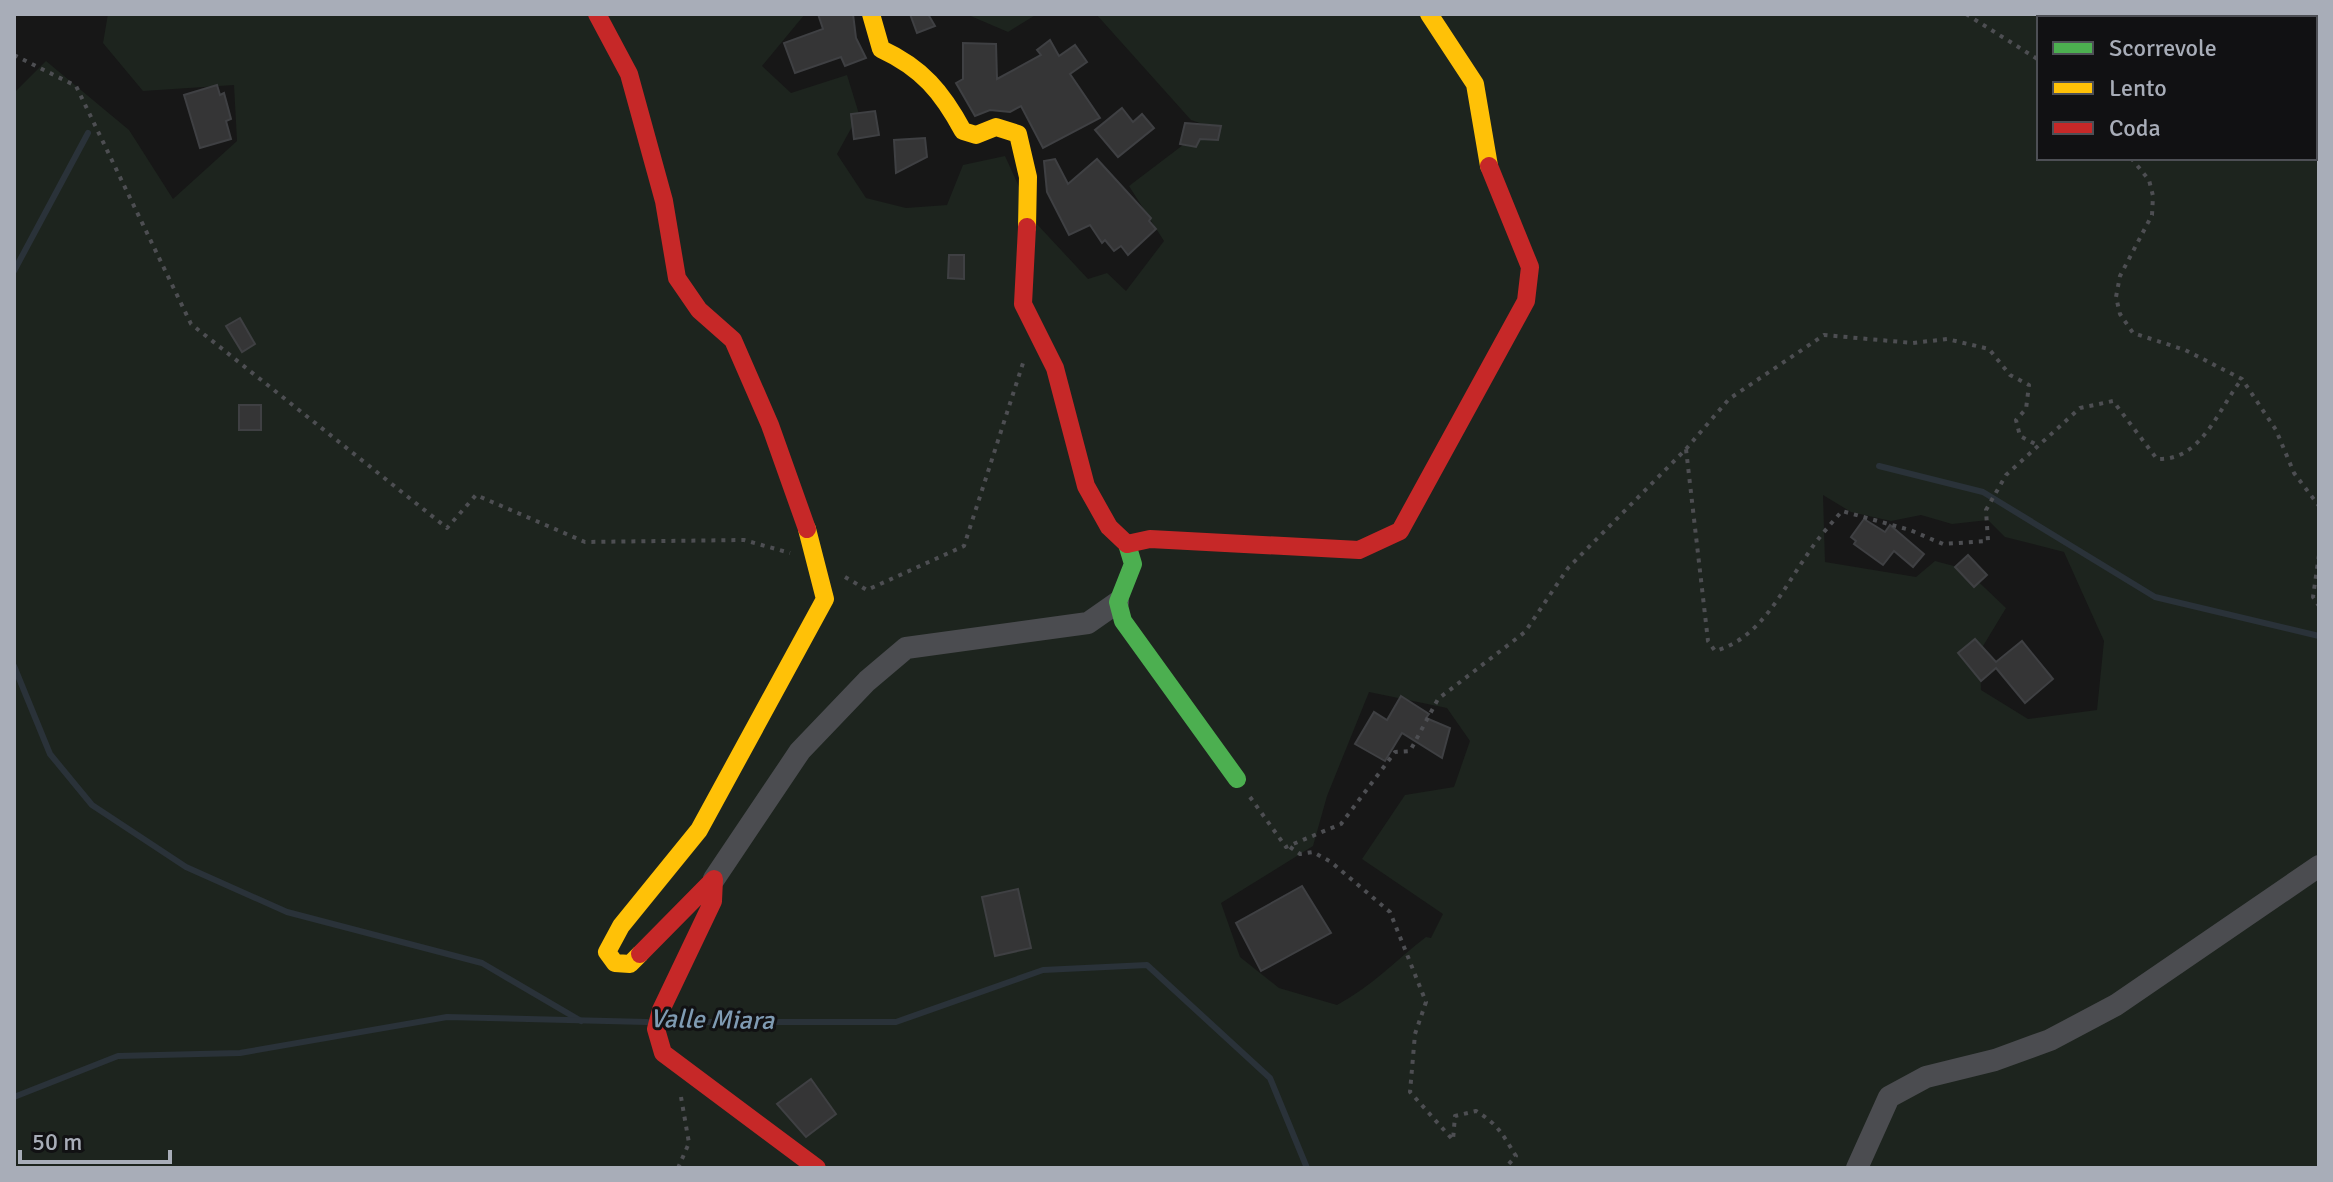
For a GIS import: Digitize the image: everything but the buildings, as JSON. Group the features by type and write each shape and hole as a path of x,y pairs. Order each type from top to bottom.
{"street":[{"path":"597,14 629,74 664,201 677,278 699,310 733,340 770,425 825,599 699,830 621,926 607,952 615,963 630,964 714,879 800,751 867,681 906,648 1088,623 1118,602 1133,564 1127,544 1107,530 1079,472 1056,371 1022,299 1030,165 1018,134 996,127 976,135 963,131 938,85 912,63 881,49 873,31 871,14"},
{"path":"1127,544 1150,539 1359,550 1400,531 1526,301 1530,267 1487,160 1475,84 1429,14"},
{"path":"1118,602 1123,621 1237,779"},
{"path":"1857,1168 1889,1097 1926,1077 1995,1060 2050,1040 2116,1005 2319,866"},
{"path":"714,879 713,901 661,1010 656,1029 663,1053 817,1168"}],"path":[{"path":"1966,14 2037,59"},
{"path":"14,55 76,86 191,324 447,528 476,495 585,542 744,540 815,560 867,590 964,546 1035,327"},
{"path":"2133,160 2149,180 2153,206 2152,215 2120,276 2116,297 2120,314 2133,333 2185,350 2242,379 2276,430 2294,473 2319,506"},
{"path":"1289,846 1341,824 1395,752 1410,751 1438,699 1525,632 1568,568 1686,449 1729,399 1824,335 1913,343 1947,339 1989,349 2010,375 2029,385 2026,409 2016,420 2020,436 2039,446"},
{"path":"1686,449 1708,641 1715,651 1736,645 1764,619 1809,550 1842,511 1910,530 1943,544 1988,541 1986,510 2006,475 2080,408 2113,401 2157,459 2171,459 2207,436 2222,403 2242,379"},
{"path":"2319,555 2313,597 2319,606"},
{"path":"1237,779 1283,842 1300,854 1313,852 1331,862 1390,912 1426,1002 1415,1034 1410,1092 1453,1140 1455,1116 1476,1111 1490,1120 1503,1132 1516,1156 1505,1168"},
{"path":"678,1168 689,1143 688,1122 678,1088 683,1068"}],"shaded area":[{"path":"108,14 805,14 762,66 791,93 847,75 859,114 837,154 866,198 906,208 947,205 963,165 1005,156 1035,222 1088,279 1107,273 1126,291 1164,241 1129,186 1208,126 1191,120 1096,14 2319,14 2319,1168 14,1168 14,93 46,61 129,130 173,199 237,141 234,85 143,91 103,43","holes":["1823,495 1851,512 1891,521 1921,515 1952,524 1988,520 2005,537 2064,552 2104,641 2097,710 2028,719 1981,690 1980,651 2006,608 1965,569 1935,561 1916,577 1825,562","1369,692 1447,708 1470,741 1454,787 1405,795 1362,859 1443,914 1431,938 1426,937 1372,982 1337,1005 1279,988 1240,957 1221,903 1313,846 1327,796"]},
{"path":"966,14 1037,14 1008,32"}],"waterway":[{"path":"14,271 88,133"},
{"path":"1879,466 1983,492 2155,597 2319,636"},
{"path":"14,666 50,754 92,805 186,867 287,912 482,963 581,1021"},
{"name":"Valle Miara","path":"667,1022 896,1022 1043,970 1147,965 1270,1078 1307,1168"},
{"name":"Valle Miara","path":"14,1097 118,1056 240,1053 447,1017 647,1022"}],"traffic: fast":[{"path":"1127,544 1133,564 1118,602 1123,621 1237,779"}],"traffic: slow":[{"path":"871,14 881,49 908,64 930,82 963,131 976,135 996,127 1018,134 1028,177 1027,227"},
{"path":"1429,14 1475,84 1489,166"},
{"path":"640,954 630,964 615,963 607,952 621,926 699,830 825,599 807,529"}],"traffic: jam":[{"path":"597,14 629,74 664,201 677,278 699,310 733,340 770,425 807,529"},
{"path":"1127,544 1150,539 1359,550 1400,531 1526,301 1530,267 1489,166"},
{"path":"1027,227 1023,304 1055,368 1086,486 1109,527 1127,544"},
{"path":"640,954 714,879 713,901 661,1010 656,1029 663,1053 817,1168"}]}
